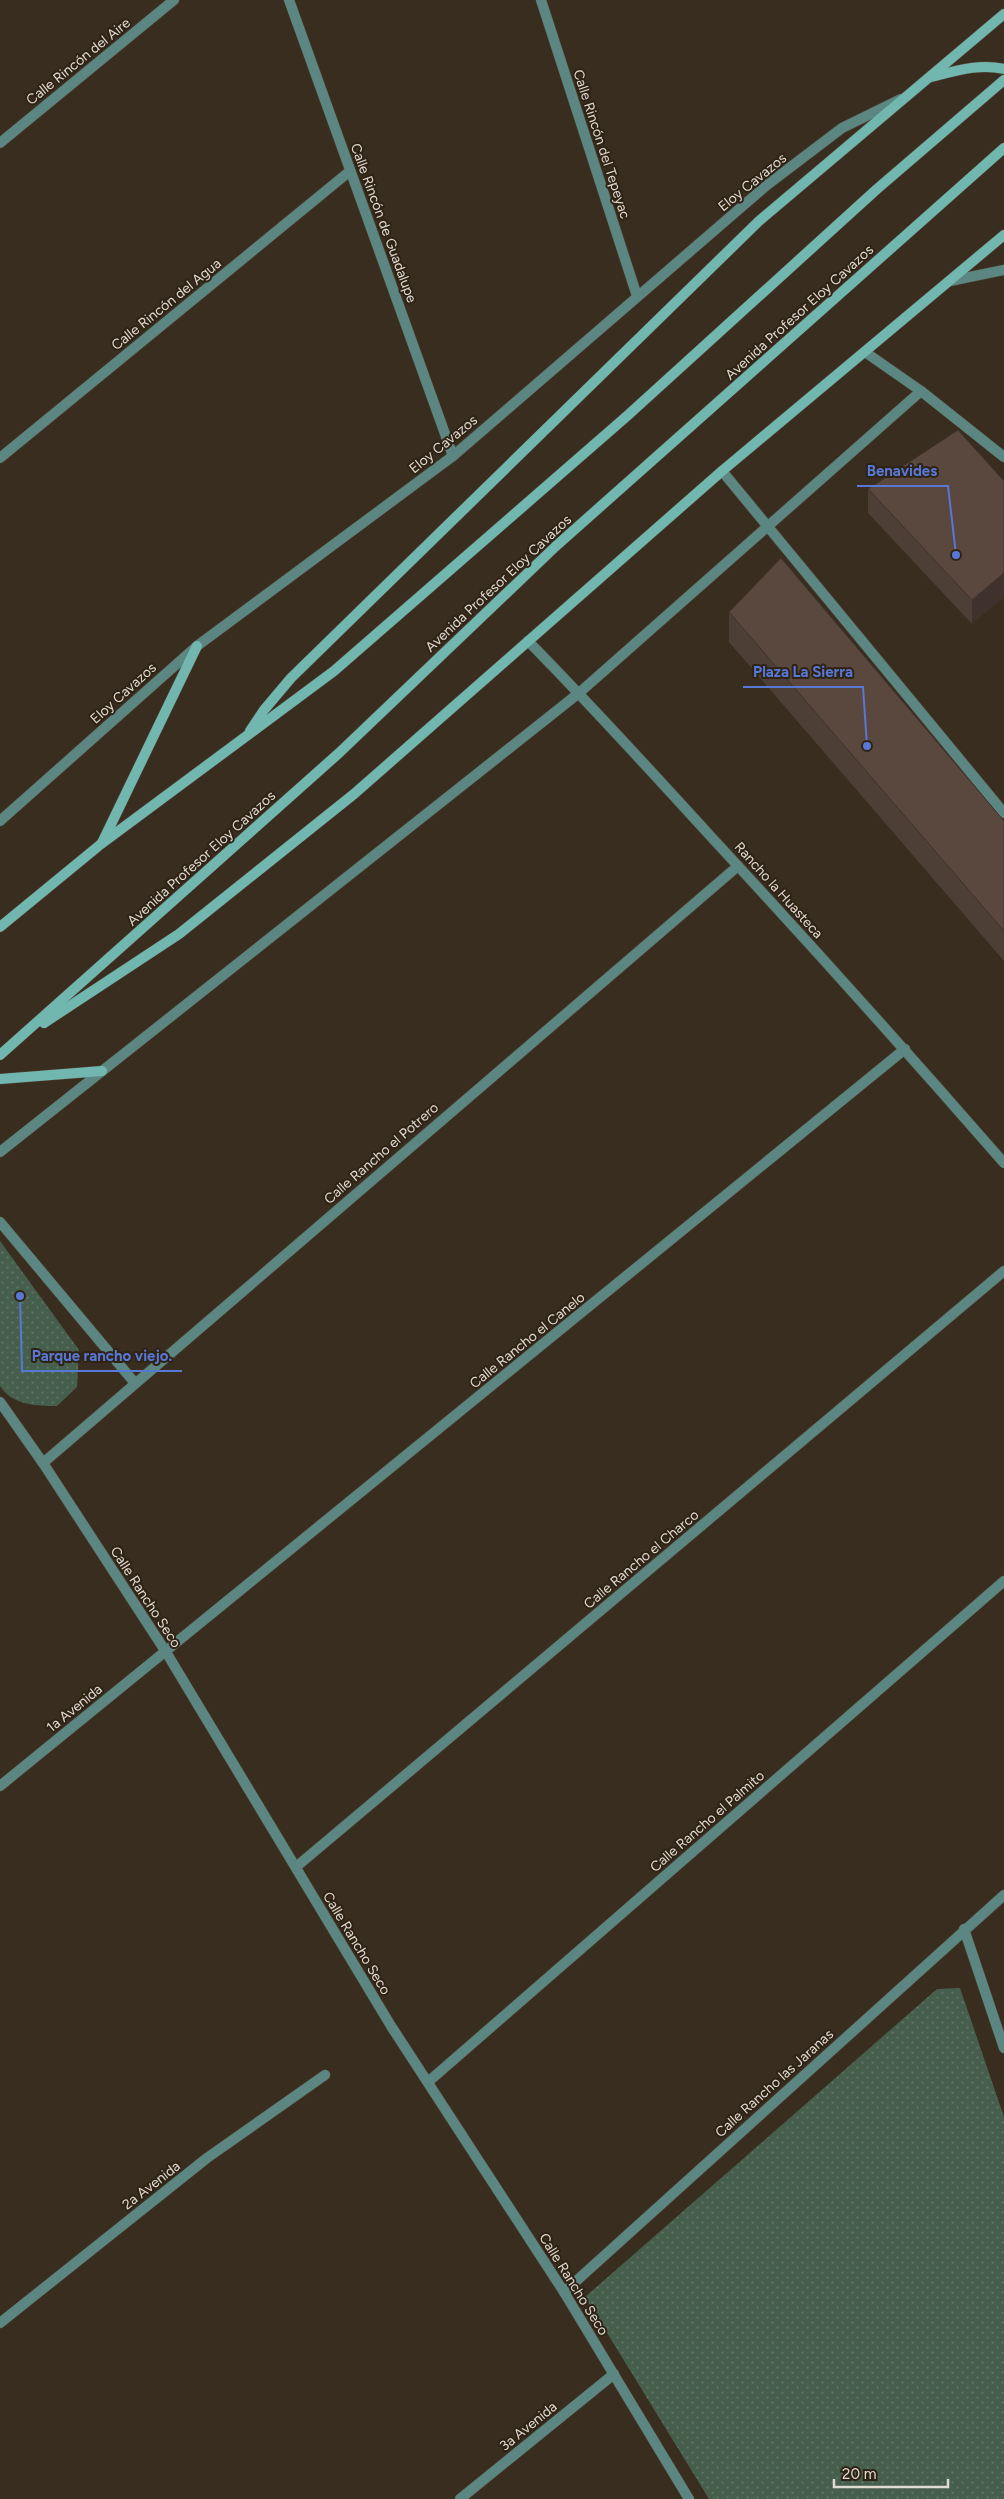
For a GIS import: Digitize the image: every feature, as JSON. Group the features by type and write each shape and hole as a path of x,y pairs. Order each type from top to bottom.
{"main road":[{"path":"246,737 264,710 291,678 745,235 1004,14"},
{"path":"928,78 963,68 993,66 1004,69"},
{"path":"0,928 101,844 334,671 627,416 877,189 1004,80"},
{"name":"Avenida Profesor Eloy Cavazos","path":"0,1055 339,753 556,546 1004,148"},
{"name":"Avenida Profesor Eloy Cavazos","path":"14,1043 179,934 354,794 722,471 1004,235"},
{"path":"101,844 197,646"},
{"path":"0,1079 102,1071"}],"street":[{"name":"Calle Rincón del Aire","path":"0,143 174,0"},
{"name":"Calle Rincón de Guadalupe","path":"289,0 453,456"},
{"name":"Calle Rincón del Tepeyac","path":"541,0 637,296"},
{"name":"Eloy Cavazos","path":"0,821 197,646 453,456 768,185 842,128 908,95"},
{"name":"Calle Rincón del Agua","path":"0,458 350,170"},
{"path":"950,281 1004,270"},
{"path":"864,352 921,391 1004,457"},
{"path":"0,1152 579,693 921,391"},
{"path":"722,471 1004,813"},
{"name":"Rancho la Huasteca","path":"528,641 579,693 905,1049 1004,1163"},
{"name":"Calle Rancho el Potrero","path":"43,1463 134,1382 738,866"},
{"name":"Calle Rancho el Canelo","path":"166,1652 905,1049"},
{"path":"0,1222 134,1382"},
{"name":"Calle Rancho el Charco","path":"296,1867 1004,1272"},
{"name":"Calle Rancho Seco","path":"0,1402 43,1463 166,1652 391,2026 564,2292 689,2499"},
{"name":"Calle Rancho el Palmito","path":"428,2082 1004,1581"},
{"name":"1a Avenida","path":"0,1786 166,1652"},
{"name":"Calle Rancho las Jaranas","path":"564,2292 964,1929 1004,1895"},
{"path":"964,1929 1003,2041"},
{"name":"2a Avenida","path":"0,2323 207,2158 325,2075"},
{"name":"3a Avenida","path":"460,2499 614,2374"}],"green space":[{"path":"0,1241 79,1350 77,1387 57,1406 33,1405 18,1401 0,1386"},
{"path":"960,1988 1004,2117 1004,2499 709,2499 585,2297 937,1989"}],"building":[{"path":"958,430 1004,481 1004,573 972,600 868,489"},
{"path":"781,558 1004,821 1004,931 729,612"}],"place":[{"name":"Benavides","path":"956,555"},
{"name":"Plaza La Sierra","path":"867,746"},
{"name":"Parque rancho viejo.","path":"20,1296"}]}
